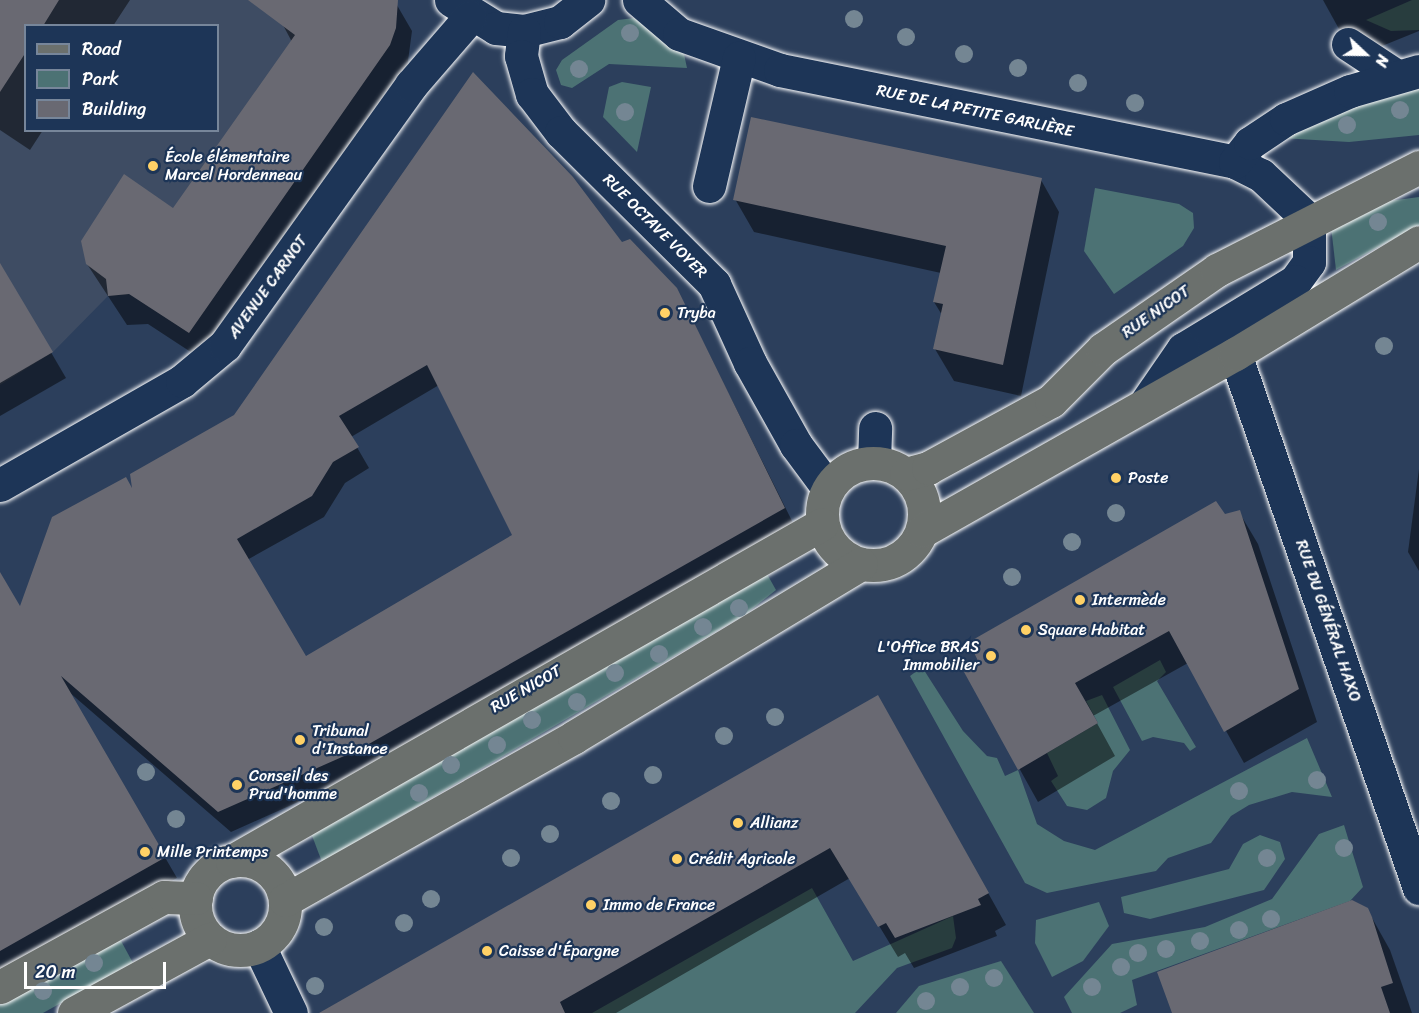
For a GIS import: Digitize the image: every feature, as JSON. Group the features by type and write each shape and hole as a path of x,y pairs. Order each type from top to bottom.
{"main road":[{"name":"RUE NICOT","path":"906,474 928,468 1051,401 1103,349 1217,270 1309,220 1419,167"},
{"path":"285,900 574,737 861,564 891,562 909,550 921,531 1235,354 1419,242"},
{"path":"861,564 832,545 822,524 828,489 847,469 874,462 906,474 921,494 921,531"},
{"name":"RUE NICOT","path":"232,861 822,524"},
{"path":"232,861 261,865 273,874 285,900 278,930 259,946 229,949 210,939 195,913 196,898 206,876 232,861"},
{"path":"0,987 164,897 196,898"},
{"path":"74,1013 210,939"}],"street":[{"path":"460,8 496,28 524,31 560,22 588,0"},
{"name":"RUE DE LA PETITE GARLIÈRE","path":"639,0 679,34 780,70 1235,162 1261,176 1309,220"},
{"name":"AVENUE CARNOT","path":"0,485 182,381 225,345 411,85 460,8"},
{"name":"RUE OCTAVE VOYER","path":"524,31 521,56 532,94 561,132 714,284 750,363 796,445 828,489"},
{"path":"1348,44 1407,73"},
{"path":"709,186 739,57"},
{"path":"1235,162 1257,137 1286,119 1407,73"},
{"path":"1145,404 1183,349 1295,281 1309,262 1309,220"},
{"name":"RUE DU GÉNÉRAL HAXO","path":"1235,354 1419,888"},
{"path":"874,462 875,428"},
{"path":"259,946 291,1013"}],"shaded area":[{"name":"École élémentaire Marcel Hordenneau","path":"0,0 396,0 390,45 189,333 130,294 108,296 53,352 0,385"}],"green space":[{"path":"1412,0 1419,0 1419,30 1391,31 1366,20"},
{"path":"634,18 684,54 687,68 609,64 572,88 561,85 556,70 562,60 618,20"},
{"path":"622,82 651,87 637,152 603,117 609,87"},
{"path":"1408,84 1419,84 1419,135 1349,142 1281,138"},
{"path":"1095,188 1179,204 1193,213 1194,228 1183,246 1114,294 1084,251"},
{"path":"1419,197 1419,225 1336,270 1329,209"},
{"path":"767,574 776,590 746,614 322,862 311,833"},
{"path":"1160,660 1166,672 1157,681 1196,747 1190,751 1184,743 1153,737 1142,741 1113,687"},
{"path":"922,667 963,731 987,756 997,758 1005,776 1018,770 1037,824 1064,841 1095,850 1307,738 1332,797 1292,792 1249,805 1231,816 1211,843 1168,858 1156,871 1047,893 1025,883 910,676"},
{"path":"1102,695 1130,750 1113,771 1106,798 1087,810 1067,806 1051,781 1058,776 1047,753 1098,723 1086,701"},
{"path":"1344,825 1363,887 1350,901 1132,980 1137,1005 1120,1013 1072,1013 1064,997 1112,944 1205,927 1272,899 1319,834"},
{"path":"1260,835 1280,842 1285,859 1264,890 1150,919 1124,913 1121,897 1229,869 1243,844"},
{"path":"812,888 853,961 953,916 956,938 952,948 897,968 855,1013 592,1013"},
{"path":"1099,902 1109,926 1083,961 1052,977 1035,943 1036,920"},
{"path":"120,939 133,963 43,1013 0,1013 0,1005"},
{"path":"1001,961 1034,1013 896,1013 919,986"}],"building":[{"path":"0,0 59,0 44,24 24,24 24,55 0,92"},
{"path":"248,0 398,0 396,28 390,45 189,333 129,294 108,296 106,279 86,264 81,241 124,174 173,208 295,35"},
{"path":"473,72 573,177 622,242 630,239 677,288 785,508 360,749 218,812 61,676 166,857 0,951 0,572 20,606 52,517 126,477 132,488 130,474 234,415","holes":["427,365 512,535 306,656 237,539 312,496 333,462 359,447 339,416"]},
{"path":"751,117 1042,178 1003,365 933,349 943,304 933,302 946,246 733,200"},
{"path":"0,263 53,352 0,383"},
{"path":"1216,501 1225,514 1240,510 1299,689 1224,732 1169,631 1075,683 1098,723 1018,770 964,672 979,663 969,642"},
{"path":"878,695 989,893 978,899 981,905 895,938 886,923 878,927 830,848 560,1002 565,1013 319,1013"},
{"path":"1352,900 1368,908 1372,917 1393,983 1381,987 1390,1013 1172,1013 1157,972"}],"place":[{"name":"École élémentaire Marcel Hordenneau","path":"153,166"},
{"name":"Tryba","path":"665,313"},
{"name":"Poste","path":"1116,478"},
{"name":"Intermède","path":"1080,600"},
{"name":"Square Habitat","path":"1026,630"},
{"name":"L'Office BRAS Immobilier","path":"991,656"},
{"name":"Tribunal d'Instance","path":"300,740"},
{"name":"Conseil des Prud'homme","path":"237,785"},
{"name":"Allianz","path":"738,823"},
{"name":"Mille Printemps","path":"145,852"},
{"name":"Crédit Agricole","path":"677,859"},
{"name":"Immo de France","path":"591,905"},
{"name":"Caisse d'Épargne","path":"487,951"}]}
